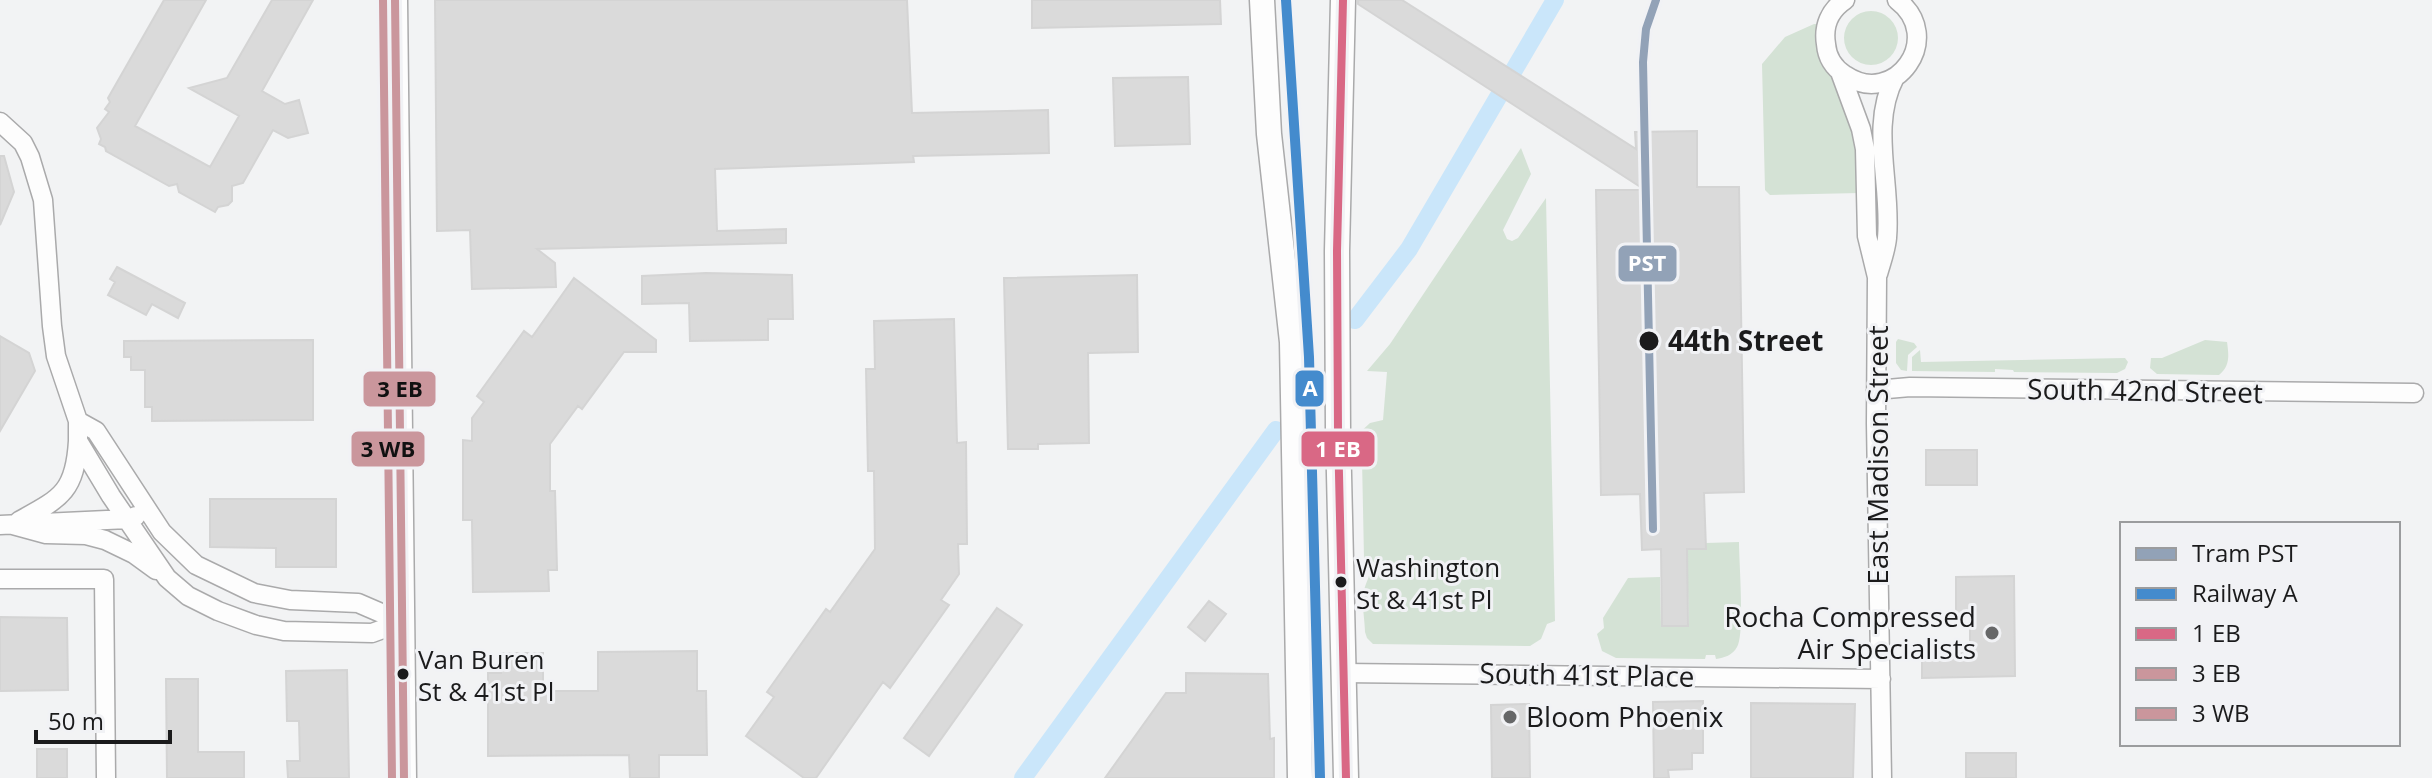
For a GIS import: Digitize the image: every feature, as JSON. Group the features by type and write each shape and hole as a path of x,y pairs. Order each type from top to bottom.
{"main road":[{"path":"395,0 404,778"},
{"path":"1262,0 1271,160 1292,342 1300,778"},
{"path":"1343,0 1337,275 1346,778"}],"street":[{"name":"East Madison Street","path":"1845,0 1832,13 1825,38 1826,50 1840,72 1861,129 1865,149 1867,236 1877,277 1882,778"},
{"name":"East Madison Street","path":"1877,277 1887,239 1883,113 1889,89 1895,77 1907,67 1917,41 1911,15 1901,2"},
{"path":"1840,72 1852,80 1867,84 1882,83 1895,77"},
{"path":"0,122 23,143 43,200 56,356 78,421 77,467 63,493 51,505 7,525"},
{"name":"South 42nd Street","path":"1876,390 1915,387 2414,393"},
{"path":"78,421 96,431 162,532 196,565 254,593 290,600 358,603 402,622"},
{"path":"78,441 167,578"},
{"path":"7,525 128,519 149,511"},
{"path":"7,525 46,534 86,535 105,540 134,554 188,596 256,625 284,631 372,633 402,622"},
{"path":"0,579 104,579 106,778"},
{"name":"South 41st Place","path":"1342,673 1881,679"}],"green space":[{"path":"1871,11 1890,19 1898,38 1890,57 1871,65 1852,57 1844,38 1852,19"},
{"path":"1820,24 1818,51 1847,102 1858,137 1860,193 1770,195 1765,190 1762,64 1785,37"},
{"path":"1521,148 1531,174 1503,230 1507,239 1512,241 1518,238 1546,198 1555,621 1547,624 1541,639 1530,646 1373,644 1365,632 1363,611 1363,595 1369,572 1364,558 1362,459 1357,447 1357,435 1370,423 1383,420 1387,372 1367,371 1390,344"},
{"path":"1898,339 1914,343 1917,347 1908,355 1907,371 1901,370 1896,363"},
{"path":"2205,340 2227,342 2228,360 2219,375 2157,374 2150,368 2151,358 2162,358"},
{"path":"1920,350 1921,362 2125,358 2128,362 2125,369 2117,373 1995,369 1995,372 1912,371 1912,357"},
{"path":"1739,542 1741,628 1733,652 1716,659 1715,655 1706,655 1705,659 1616,658 1602,651 1597,634 1604,628 1603,618 1628,578 1660,577 1661,627 1689,627 1687,550 1706,550 1706,543"}],"building":[{"path":"164,0 206,0 135,126 210,167 239,116 189,88 227,78 272,0 313,0 262,91 285,104 299,100 308,133 288,138 273,130 243,183 232,186 232,201 218,207 215,212 179,192 177,184 169,186 106,151 99,144 101,139 97,128 109,112 105,109 110,102 108,98"},
{"path":"435,0 907,0 912,113 1048,110 1049,153 913,156 914,162 715,169 717,231 786,229 786,243 537,249 555,263 556,287 472,289 470,230 437,231"},
{"path":"1032,0 1220,0 1221,24 1032,28"},
{"path":"1358,0 1402,0 1636,149 1635,132 1697,131 1697,187 1739,187 1744,492 1704,493 1706,549 1687,549 1688,626 1662,626 1661,549 1642,550 1640,494 1601,495 1596,190 1645,190 1358,4"},
{"path":"1188,77 1190,144 1115,146 1113,78"},
{"path":"0,156 4,156 14,192 0,225"},
{"path":"117,267 185,303 178,318 152,304 146,315 108,295 115,282 110,279"},
{"path":"706,273 792,275 793,319 768,319 768,340 690,341 689,303 642,304 642,276"},
{"path":"1137,275 1138,352 1088,353 1089,443 1038,444 1038,449 1008,449 1004,278"},
{"path":"574,278 656,340 656,352 624,352 582,409 578,406 550,444 550,491 555,491 557,570 548,570 549,591 473,592 472,520 463,520 463,440 472,441 472,418 484,402 477,396 524,331 532,337"},
{"path":"954,319 957,443 966,442 967,544 958,544 959,574 941,600 949,605 890,688 883,682 816,778 804,778 746,736 774,697 767,692 826,609 830,612 875,549 874,471 868,471 866,369 875,369 874,321"},
{"path":"0,336 29,353 35,371 0,431"},
{"path":"313,340 313,420 152,421 152,407 145,407 145,370 131,370 131,357 124,357 124,341"},
{"path":"1926,450 1977,450 1977,485 1926,485"},
{"path":"210,499 336,499 336,567 276,567 276,548 210,547"},
{"name":"Rocha Compressed Air Specialists","path":"2014,576 2015,676 1922,678 1922,654 1970,653 1970,613 1956,614 1956,577"},
{"path":"1209,601 1226,614 1205,641 1188,627"},
{"path":"997,608 1022,625 929,756 904,738"},
{"path":"0,617 67,618 68,690 0,691"},
{"path":"697,651 697,691 706,691 707,755 659,755 659,778 630,778 629,755 488,756 488,673 501,673 501,653 543,653 543,691 598,691 598,652"},
{"path":"347,670 349,778 288,778 287,761 300,761 299,721 287,721 286,671"},
{"path":"1186,673 1268,674 1274,778 1105,778 1166,693 1186,693"},
{"path":"166,679 198,679 198,752 244,752 244,778 167,778"},
{"path":"1703,701 1703,753 1692,753 1692,769 1668,770 1669,778 1654,778 1653,702"},
{"path":"1751,703 1855,704 1853,778 1751,778"},
{"path":"1529,704 1530,778 1492,778 1491,705"},
{"path":"37,749 67,749 67,778 37,778"},
{"path":"1966,753 2016,753 2016,778 1966,778"}],"waterway":[{"path":"1355,320 1409,249 1555,0"},
{"path":"1023,778 1276,430"}],"tram line":[{"name":"PST","path":"1653,529 1643,62 1646,29 1656,0"}],"rail line":[{"name":"A","path":"1286,0 1309,357 1320,778"}],"transit line":[{"path":"383,0 392,778"},
{"path":"395,0 404,778"},
{"path":"1343,0 1337,251 1346,778"}],"place":[{"name":"44th Street","path":"1649,341"},
{"name":"Washington St & 41st Pl","path":"1341,582"},
{"name":"Rocha Compressed Air Specialists","path":"1992,633"},
{"name":"Van Buren St & 41st Pl","path":"403,674"},
{"name":"Bloom Phoenix","path":"1510,717"}]}
